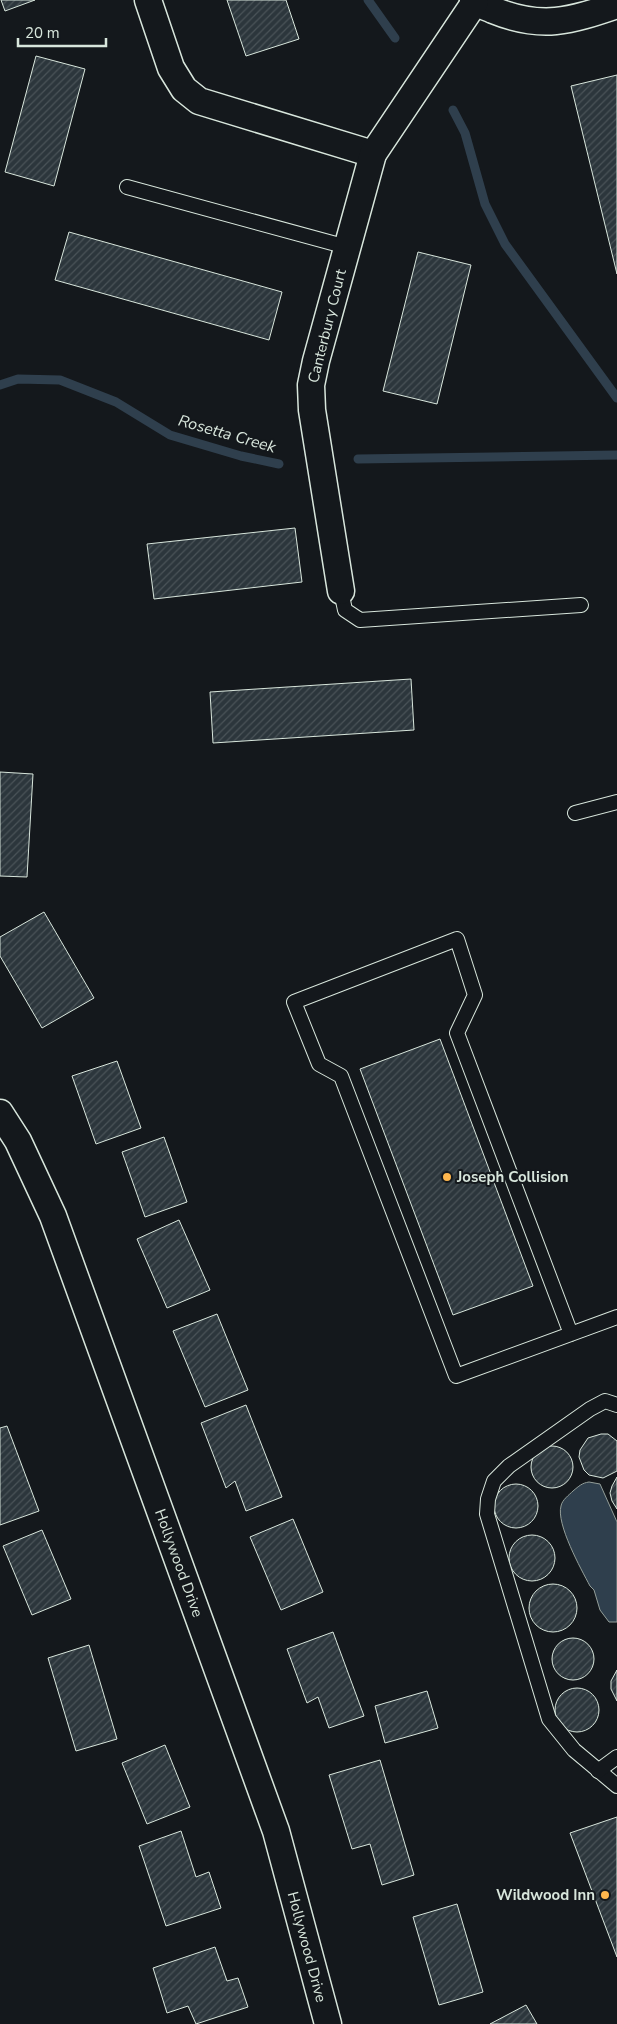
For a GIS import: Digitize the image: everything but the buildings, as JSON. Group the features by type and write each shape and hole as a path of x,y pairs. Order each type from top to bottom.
{"street":[{"path":"148,0 171,68 184,89 199,101 373,154"},
{"path":"474,1 503,14 523,20 553,22 574,20 617,5"},
{"name":"Canterbury Court","path":"341,591 312,410 311,385 316,361 373,154 474,1"},
{"name":"Hollywood Drive","path":"0,1113 18,1141 53,1216 276,1831 328,2024"}],"lane":[{"path":"127,187 347,247"},
{"path":"341,591 345,610 360,620 581,605"},
{"path":"576,813 617,802"},
{"path":"571,1334 457,1033 475,995 457,939 294,1002 319,1064 341,1076 456,1376 571,1334 617,1317"},
{"path":"617,1405 605,1401 590,1409 509,1466 494,1481 488,1499 487,1514 549,1719 574,1750 617,1786"},
{"path":"598,1771 617,1757"}],"water":[{"path":"589,1482 600,1484 617,1522 617,1622 609,1622 600,1610 594,1590 590,1586 566,1535 560,1514 561,1506 568,1496 579,1486"}],"waterway":[{"path":"368,0 395,38"},
{"path":"453,110 465,133 485,204 505,244 617,398"},
{"name":"Rosetta Creek","path":"0,385 18,379 60,380 116,402 170,435 241,456 279,464"},
{"name":"Rosetta Creek","path":"358,459 617,455"}],"place":[{"name":"Joseph Collision","path":"447,1177"},
{"name":"Wildwood Inn","path":"605,1895"}]}
